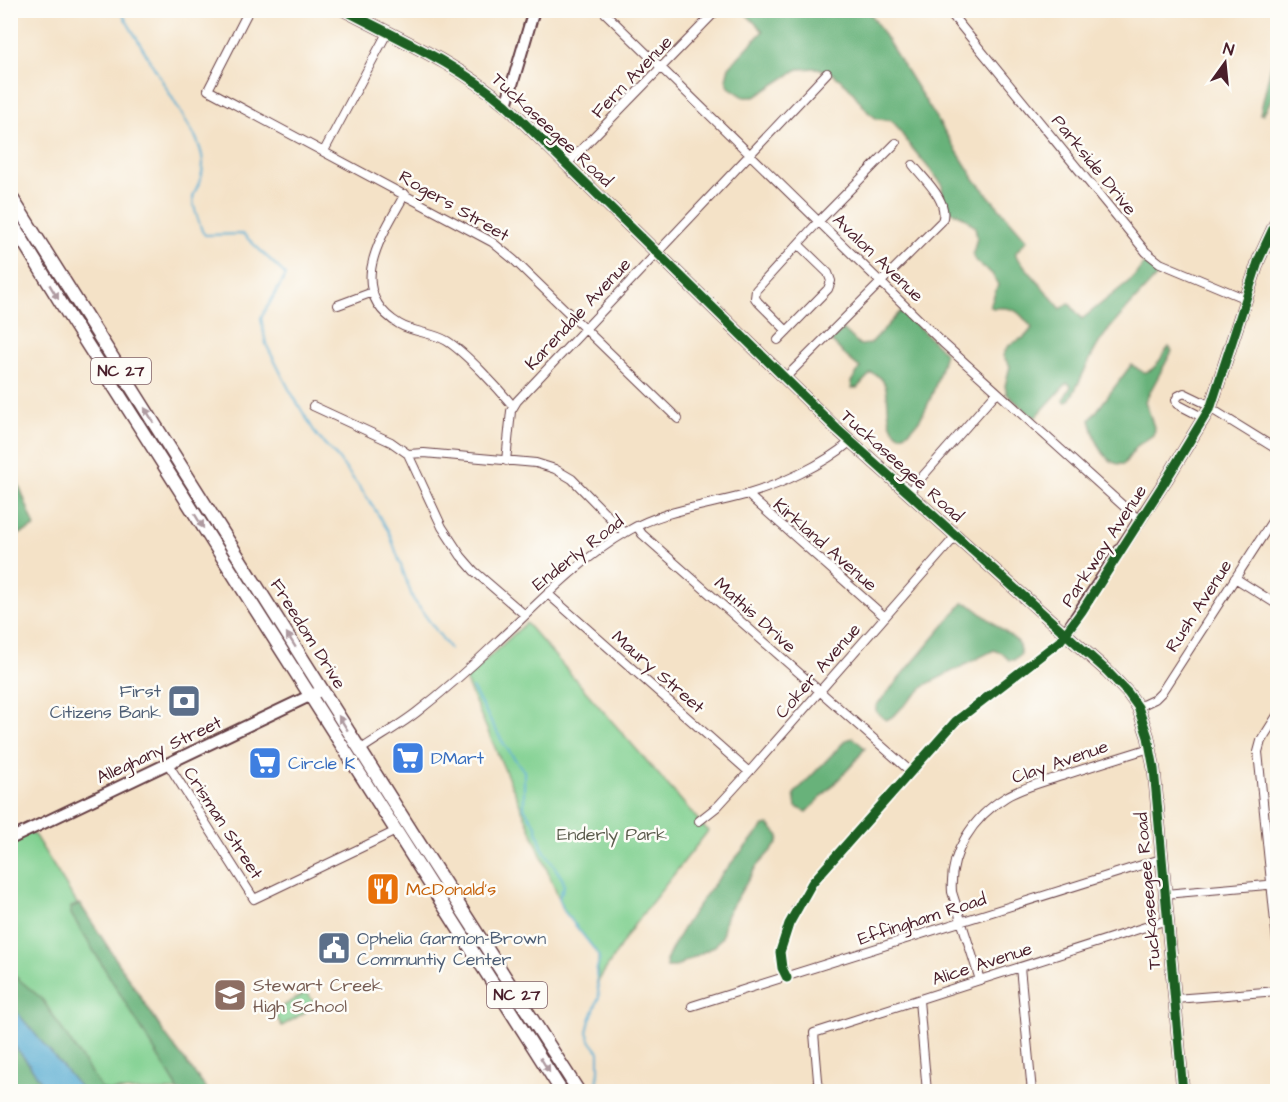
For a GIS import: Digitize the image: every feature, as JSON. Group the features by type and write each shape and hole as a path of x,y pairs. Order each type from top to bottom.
{"main road":[{"name":"Tuckaseegee Road","path":"344,10 468,76 506,105 850,442 1107,671 1128,693 1138,707 1150,748 1184,1092"},
{"path":"506,105 534,10"},
{"name":"Freedom Drive","path":"10,195 579,1092"},
{"name":"Parkway Avenue","path":"1065,634 1140,521 1208,411 1267,237 1278,219"},
{"name":"Freedom Drive","path":"10,220 562,1092"},
{"path":"24,242 36,235"},
{"path":"169,471 180,465"},
{"name":"Alleghany Street","path":"10,839 322,690"},
{"path":"396,831 406,831 431,870 445,883"},
{"path":"503,998 517,1008 532,1032 536,1034 541,1032"}],"street":[{"name":"Rogers Street","path":"249,10 208,90 405,194 502,250 678,418"},
{"name":"Avalon Avenue","path":"602,10 996,393 1140,521"},
{"name":"Fern Avenue","path":"567,164 717,10"},
{"name":"Parkside Drive","path":"948,10 1152,259 1246,298"},
{"path":"324,151 387,33"},
{"name":"Karendale Avenue","path":"513,406 827,73"},
{"path":"787,331 758,302 755,294 759,285 896,143"},
{"path":"785,378 942,221 944,216 940,201 913,165"},
{"path":"405,194 375,249 370,267 373,292 380,306 391,318 408,328 433,335 450,343 513,406 506,461"},
{"path":"778,340 828,289 831,281 828,273 798,244"},
{"path":"338,306 373,292"},
{"path":"907,494 996,393"},
{"path":"313,406 392,442 408,454 442,527 460,556 480,577 525,615"},
{"path":"1208,411 1278,450"},
{"name":"Enderly Road","path":"360,750 417,712 587,560 625,532 673,513 747,494 816,465 850,442"},
{"path":"408,454 424,453 536,463 564,473 588,493 625,532"},
{"name":"Kirkland Avenue","path":"747,494 885,617"},
{"name":"Rush Avenue","path":"1138,707 1155,699 1161,693 1278,512"},
{"name":"Mathis Drive","path":"637,526 642,534 910,771"},
{"name":"Coker Avenue","path":"699,820 718,806 749,772 955,537"},
{"path":"1235,578 1278,605"},
{"name":"Maury Street","path":"548,594 749,772"},
{"name":"Parkway Avenue","path":"787,978 782,968 780,952 784,936 796,908 820,872 956,721 1057,644 1065,634"},
{"path":"1278,714 1261,741 1258,752 1274,884 1278,952"},
{"name":"Clay Avenue","path":"980,980 952,892 953,863 963,842 989,810 1006,797 1035,784 1150,748"},
{"name":"Crisman Street","path":"168,764 254,899 396,831"},
{"name":"Effingham Road","path":"692,1006 1161,859"},
{"path":"1165,894 1274,884"},
{"name":"Alice Avenue","path":"819,1092 814,1034 1167,920"},
{"path":"1020,968 1032,1092"},
{"path":"1175,999 1278,990"},
{"path":"919,1000 927,1092"}],"green space":[{"path":"743,11 869,11 975,180 1027,240 1016,252 1016,256 1061,309 1069,303 1082,319 1133,278 1145,262 1156,270 1157,276 1099,343 1069,400 1066,402 1063,400 1071,386 1067,383 1036,417 1033,417 1007,394 1005,386 1010,366 1003,356 1008,347 1024,337 1032,328 1016,311 990,306 998,285 992,274 975,260 973,254 977,237 975,227 964,217 948,210 943,197 942,184 895,124 890,120 877,119 868,112 848,86 833,74 818,68 798,69 755,97 744,97 729,87 726,79 729,67 763,31"},
{"path":"1277,40 1276,87 1269,104 1263,114 1260,114"},
{"path":"900,312 903,312 945,353 935,387 923,413 909,431 900,435 893,429 890,421 885,384 880,377 871,373 857,388 852,388 851,382 860,368 831,341 843,329 860,345 870,344"},
{"path":"1169,347 1172,351 1145,401 1155,430 1153,435 1137,446 1124,464 1110,461 1101,449 1090,420 1131,365 1143,372 1148,371 1155,366"},
{"path":"11,464 35,527 10,538"},
{"path":"963,603 969,604 1018,642 1021,654 1014,660 1009,660 1002,653 994,650 927,684 886,720 876,712 876,706"},
{"name":"Enderly Park","path":"526,623 708,831 634,925 597,983 598,954 564,911 465,679"},
{"path":"853,738 865,748 854,763 807,812 796,807 794,794 846,740"},
{"path":"769,825 779,836 778,843 756,867 726,916 722,937 715,946 675,967 667,967 666,961 675,943 697,907 764,826"},
{"path":"30,831 194,1091 11,1091 10,840"},
{"path":"80,904 164,1033 208,1091 177,1091 177,1087 71,914 71,907"},
{"path":"10,972 42,999 101,1088 108,1091 11,1091"},
{"path":"307,992 316,1006 282,1026 273,1012"}],"water":[{"path":"10,1004 83,1091 48,1091 46,1089 11,1042"}],"waterway":[{"path":"120,10 198,143 203,169 193,198 202,231 205,235 243,234 286,275 261,318 266,344 317,436 337,457 389,532 413,599 450,649"},
{"path":"472,688 505,746 524,771 524,808 536,826 542,847 563,880 564,886 559,898 564,911 598,954 596,972 599,997 587,1032 599,1052 596,1092"}],"cycle path":[{"path":"344,10 448,65 488,90 506,105 837,429 1107,671 1128,693 1138,707 1148,737 1154,769 1183,1092"},
{"path":"787,978 782,968 780,952 789,924 812,883 956,721 1060,641 1082,611 1211,406 1259,259 1278,218"}],"place":[{"name":"First Citizens Bank","path":"184,701"},
{"name":"DMart","path":"408,758"},
{"name":"Circle K","path":"265,763"},
{"name":"McDonald's","path":"383,889"},
{"name":"Ophelia Garmon-Brown Communtiy Center","path":"334,948"},
{"name":"Stewart Creek High School","path":"230,995"}]}
